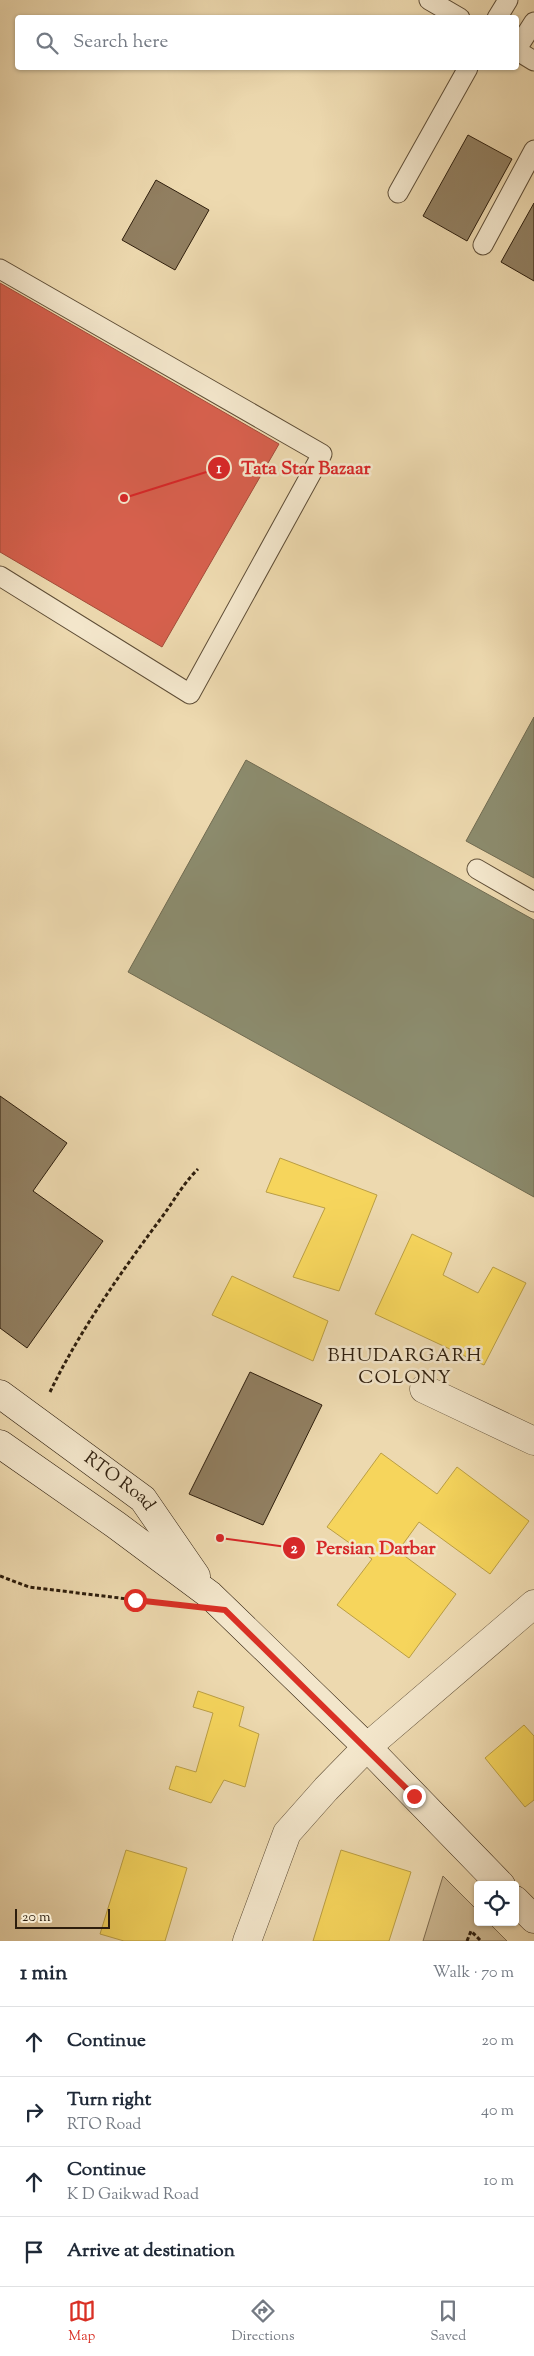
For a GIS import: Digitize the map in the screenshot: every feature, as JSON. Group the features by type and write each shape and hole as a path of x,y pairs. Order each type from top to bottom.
{"street":[{"path":"424,1389 534,1442"},
{"name":"RTO Road","path":"0,1394 143,1499 210,1595"},
{"name":"RTO Road","path":"0,1444 116,1525 210,1595 367,1747 497,1881"},
{"path":"246,1941 287,1833 367,1747 534,1604"},
{"path":"519,1904 534,1919"}],"lane":[{"path":"429,0 455,15"},
{"path":"499,15 508,0"},
{"path":"519,45 534,22"},
{"path":"519,52 534,61"},
{"path":"398,193 467,70"},
{"path":"483,245 534,150"},
{"path":"0,269 322,454 190,694 0,576"},
{"path":"477,869 534,902"}],"path":[{"path":"25,1411 45,1402 60,1371 115,1282 173,1202 182,1184 198,1170"},
{"path":"0,1576 29,1588 171,1604"},
{"path":"467,1941 471,1931 481,1941"}],"shaded area":[{"path":"443,1876 474,1907 474,1926 492,1926 507,1941 423,1941"}],"building: Homes":[{"path":"280,1158 377,1195 339,1291 293,1277 325,1208 266,1192"},
{"path":"412,1234 452,1253 443,1275 478,1293 493,1267 526,1283 484,1365 375,1314"},
{"path":"232,1276 328,1321 313,1361 212,1315"},
{"path":"381,1453 437,1494 457,1467 529,1521 490,1574 419,1522 398,1551 456,1594 409,1658 337,1605 372,1559 327,1527"},
{"path":"198,1691 244,1707 239,1726 259,1734 245,1787 224,1780 211,1803 169,1789 176,1766 196,1772 213,1713 193,1707"},
{"path":"524,1725 534,1736 534,1800 525,1807 485,1758"},
{"path":"126,1850 187,1868 165,1941 124,1941 100,1934"},
{"path":"341,1850 411,1872 389,1941 313,1941"}],"building: Shops":[{"path":"0,283 279,444 162,647 0,552"}],"building: Industry":[{"path":"534,717 534,878 466,841"},
{"path":"246,760 534,920 534,1197 128,972"}],"building: Other":[{"path":"468,135 512,159 467,241 423,216"},
{"path":"156,180 209,210 175,270 122,240"},
{"path":"534,203 534,281 501,262"},
{"path":"0,1096 67,1143 33,1191 103,1241 27,1348 0,1328"},
{"path":"250,1372 322,1405 263,1525 189,1494"}],"place":[{"name":"Tata Star Bazaar","path":"124,498"},
{"name":"Persian Darbar","path":"220,1538"}],"district":[{"name":"BHUDARGARH COLONY","path":"405,1367"}],"route":[{"path":"135,1600 225,1610 367,1747 414,1796"}]}
